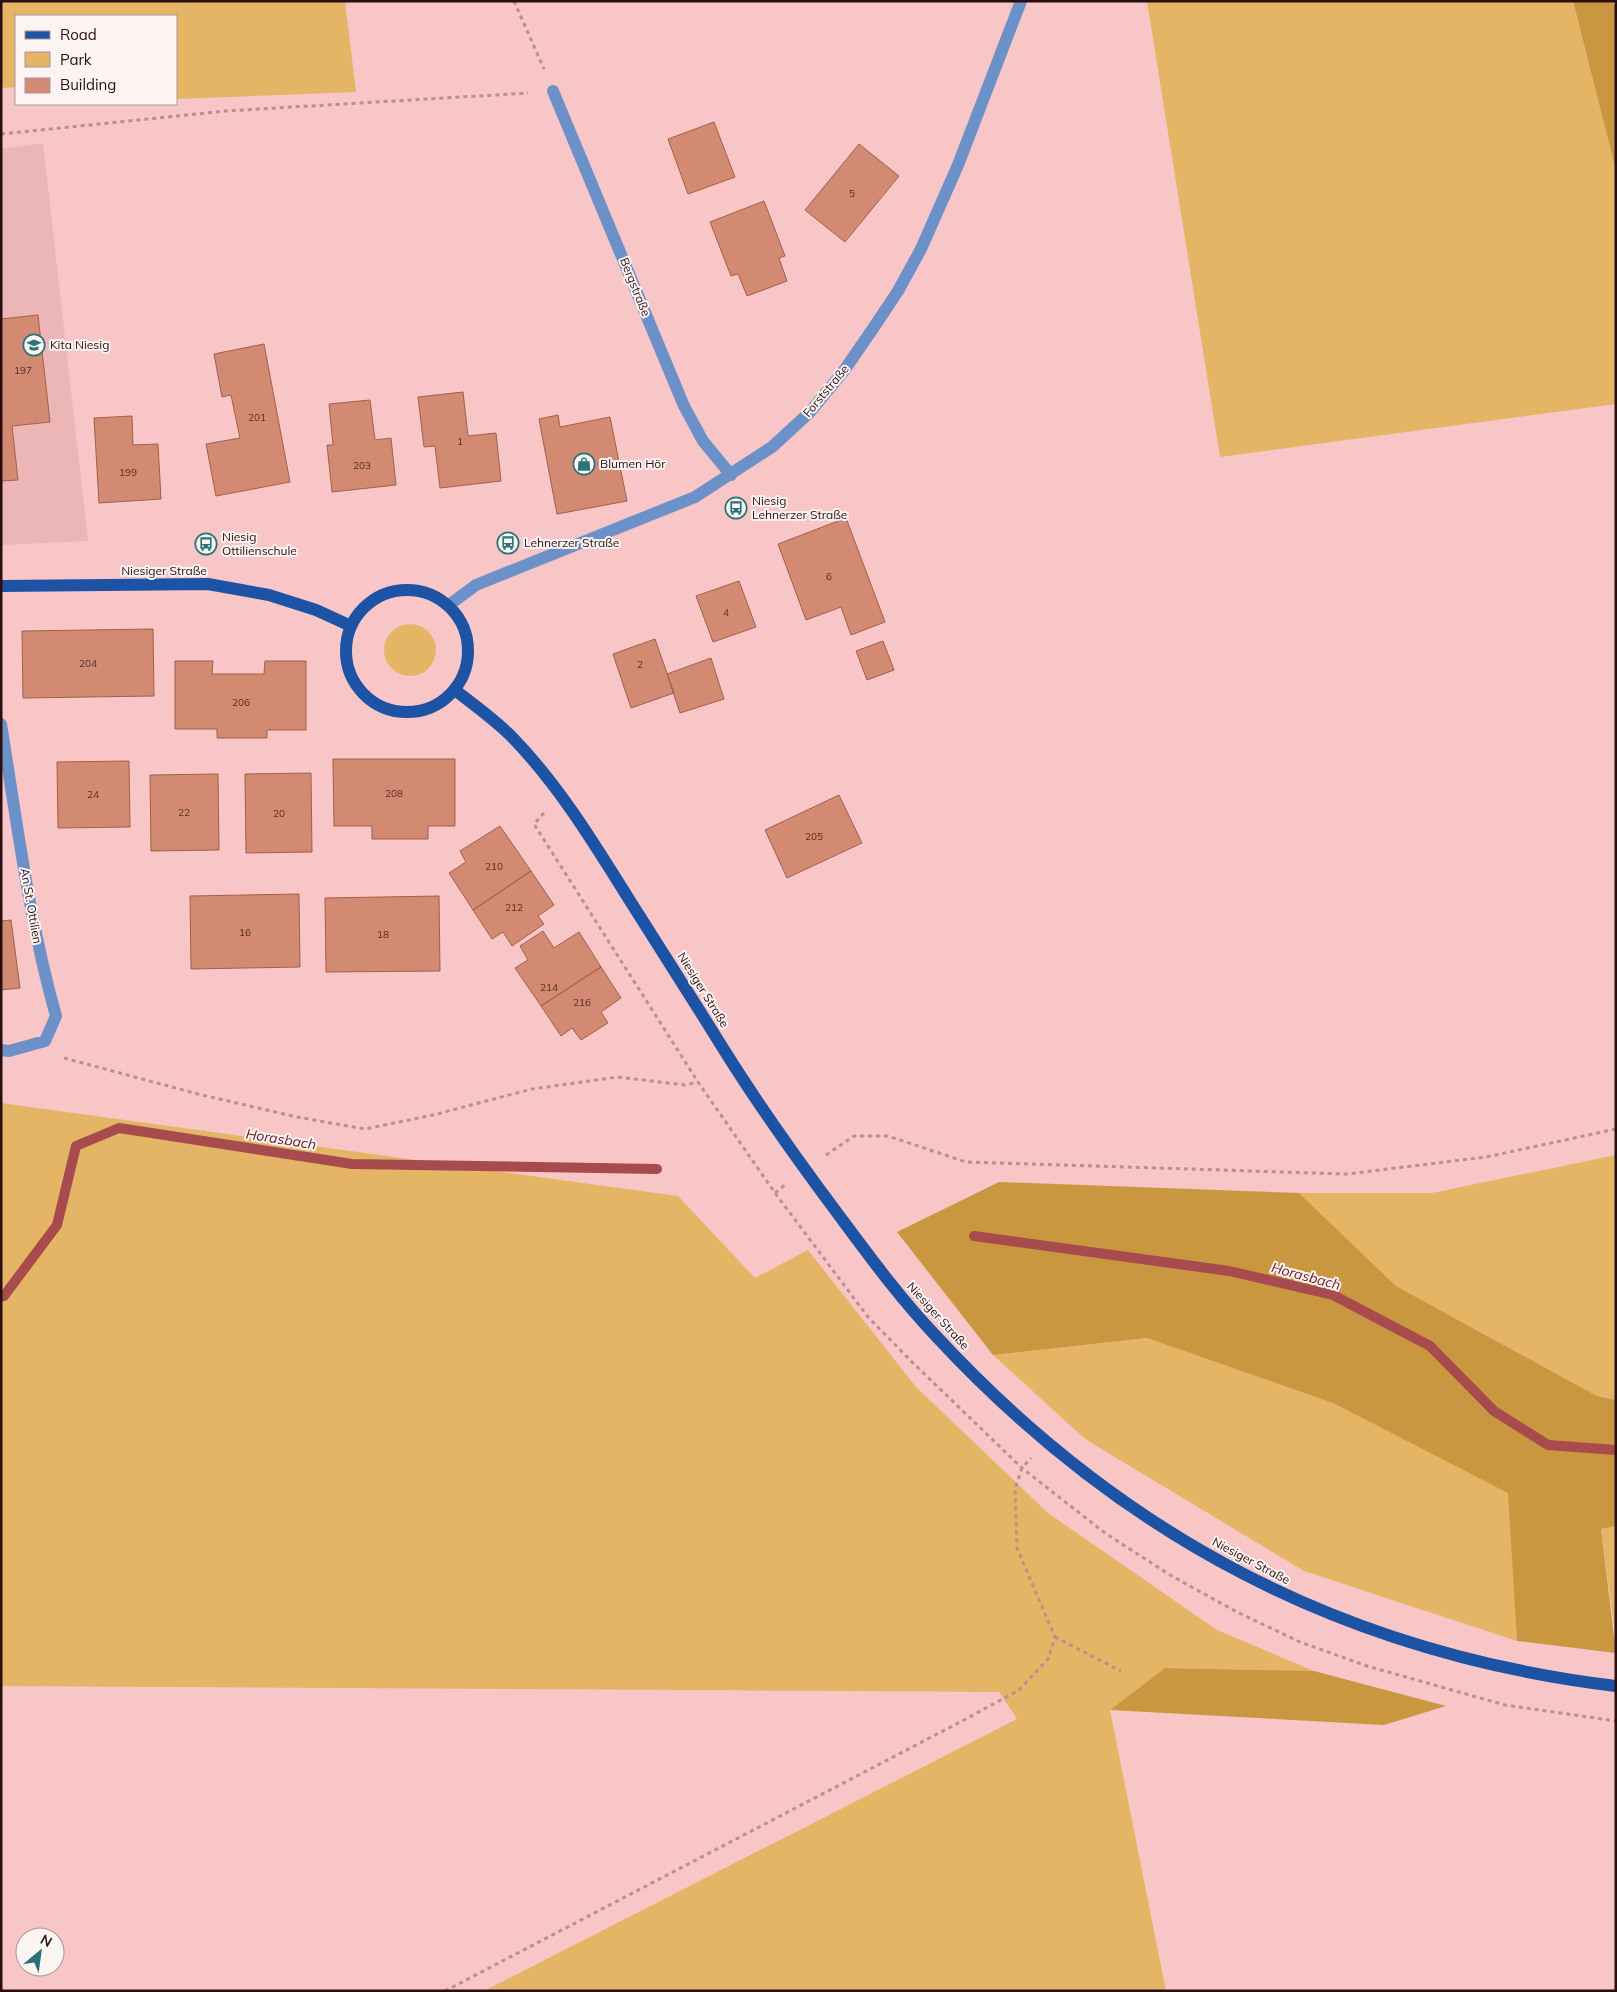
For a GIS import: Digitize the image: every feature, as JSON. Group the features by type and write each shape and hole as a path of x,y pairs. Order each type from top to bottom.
{"main road":[{"name":"Niesiger Straße","path":"1,586 208,584 269,595 316,610 350,626"},
{"path":"414,589 432,594 449,605 461,619 468,637 469,656 465,674 455,690 440,703 422,711 403,712 384,708 367,698 354,683 347,665 346,646 350,626 361,610 376,598 394,590 414,589"},
{"name":"Niesiger Straße","path":"455,690 512,737 561,795 592,839 756,1101 884,1276 934,1335 996,1397 1044,1440 1109,1493 1168,1532 1290,1598 1352,1623 1426,1647 1499,1666 1616,1686"}],"street":[{"name":"Forststraße","path":"449,605 476,585 695,497 772,447 810,412 843,372 898,290 921,249 958,165 1021,1"},
{"name":"Bergstraße","path":"553,91 684,406 703,441 731,475"},
{"name":"An St. Ottilien","path":"1,724 30,907 43,971 56,1016 45,1041"},
{"path":"1,1050 9,1051 45,1041"}],"path":[{"path":"1,134 226,111 553,91 514,1"},
{"path":"561,795 534,824 698,1082 775,1193 868,1317 953,1403 1022,1468"},
{"path":"45,1041 62,1057 71,1060 297,1117 366,1129 433,1115 532,1089 618,1077 685,1085 698,1082"},
{"path":"804,1169 854,1136 888,1136 966,1162 1347,1174 1486,1157 1616,1129"},
{"path":"1044,1440 1022,1468 1015,1489 1017,1548 1055,1636 1121,1671"},
{"path":"446,1991 1019,1690 1048,1659 1055,1636"}],"shaded area":[{"path":"1573,1 1613,1 1616,10 1616,171"},
{"name":"Kita Niesig","path":"43,143 88,541 1,545 1,149"},
{"path":"999,1182 1299,1193 1396,1286 1597,1396 1616,1400 1616,1526 1601,1529 1616,1653 1517,1641 1508,1493 1333,1403 1147,1338 993,1355 897,1232"},
{"path":"1165,1668 1314,1671 1446,1706 1384,1725 1110,1710"}],"green space":[{"path":"1,1 345,1 356,92 178,99 178,15 15,15 15,87 1,88"},
{"path":"1147,1 1573,1 1616,171 1616,404 1220,457"},
{"path":"410,624 420,626 428,632 434,640 436,650 434,660 428,668 420,674 410,676 400,674 392,668 386,660 384,650 386,640 392,632 400,626"},
{"path":"1,1103 678,1196 755,1278 808,1250 916,1387 1048,1513 1217,1630 1314,1671 1165,1668 1110,1710 1166,1991 484,1991 1017,1719 999,1692 1,1686"},
{"path":"1616,1155 1616,1400 1597,1396 1396,1286 1299,1193 1432,1193"},
{"path":"1147,1338 1333,1403 1509,1493 1517,1641 1304,1571 1085,1439 993,1355"},
{"path":"1616,1526 1616,1641 1601,1529"}],"building":[{"path":"714,122 735,177 688,194 668,139"},
{"path":"859,144 899,176 845,242 805,210"},
{"path":"764,201 785,256 779,258 787,281 747,296 738,274 731,276 710,222"},
{"path":"38,315 50,422 12,426 18,480 1,481 1,319"},
{"path":"264,344 290,482 216,496 206,444 240,438 231,395 222,397 214,354"},
{"path":"463,392 468,436 496,433 501,481 440,488 435,446 424,447 418,397"},
{"path":"370,400 375,440 391,438 396,485 332,492 327,445 333,445 329,404"},
{"name":"Blumen Hör","path":"558,415 560,427 610,417 627,501 557,514 539,419"},
{"path":"132,416 133,445 158,444 161,499 99,503 94,418"},
{"path":"846,518 885,622 851,635 841,607 806,620 778,544"},
{"path":"739,581 756,627 713,642 696,596"},
{"path":"153,629 154,696 23,698 22,631"},
{"path":"655,639 674,693 631,708 613,654"},
{"path":"883,641 894,670 867,680 856,651"},
{"path":"711,658 724,699 680,713 667,674"},
{"path":"175,661 213,661 212,674 264,674 265,661 306,661 306,730 267,730 267,738 217,738 217,729 175,729"},
{"path":"333,759 455,759 455,826 428,826 428,839 372,839 372,826 334,826"},
{"path":"129,761 130,827 58,828 57,762"},
{"path":"311,773 312,852 246,853 245,774"},
{"path":"218,774 219,850 151,851 150,775"},
{"path":"839,795 862,843 787,878 765,830"},
{"path":"500,826 531,871 473,910 449,873 466,862 460,851"},
{"path":"531,871 554,905 538,916 544,924 512,946 503,932 492,939 473,910"},
{"path":"299,894 300,967 191,969 190,896"},
{"path":"439,896 440,971 326,972 325,898"},
{"path":"11,920 20,988 1,990 1,921"},
{"path":"543,931 554,948 579,932 601,967 541,1006 515,968 528,960 520,946"},
{"path":"601,967 621,998 601,1012 608,1023 581,1040 572,1028 561,1036 541,1006"}],"waterway":[{"name":"Horasbach","path":"1,1297 4,1296 57,1225 76,1146 119,1128 352,1164 657,1169"},
{"name":"Horasbach","path":"974,1236 1229,1271 1333,1295 1430,1346 1494,1411 1548,1445 1616,1450"}],"place":[{"name":"Kita Niesig","path":"34,345"},
{"name":"Blumen Hör","path":"584,464"},
{"name":"Niesig Lehnerzer Straße","path":"736,508"},
{"name":"Lehnerzer Straße","path":"508,543"},
{"name":"Niesig Ottilienschule","path":"206,544"}]}
